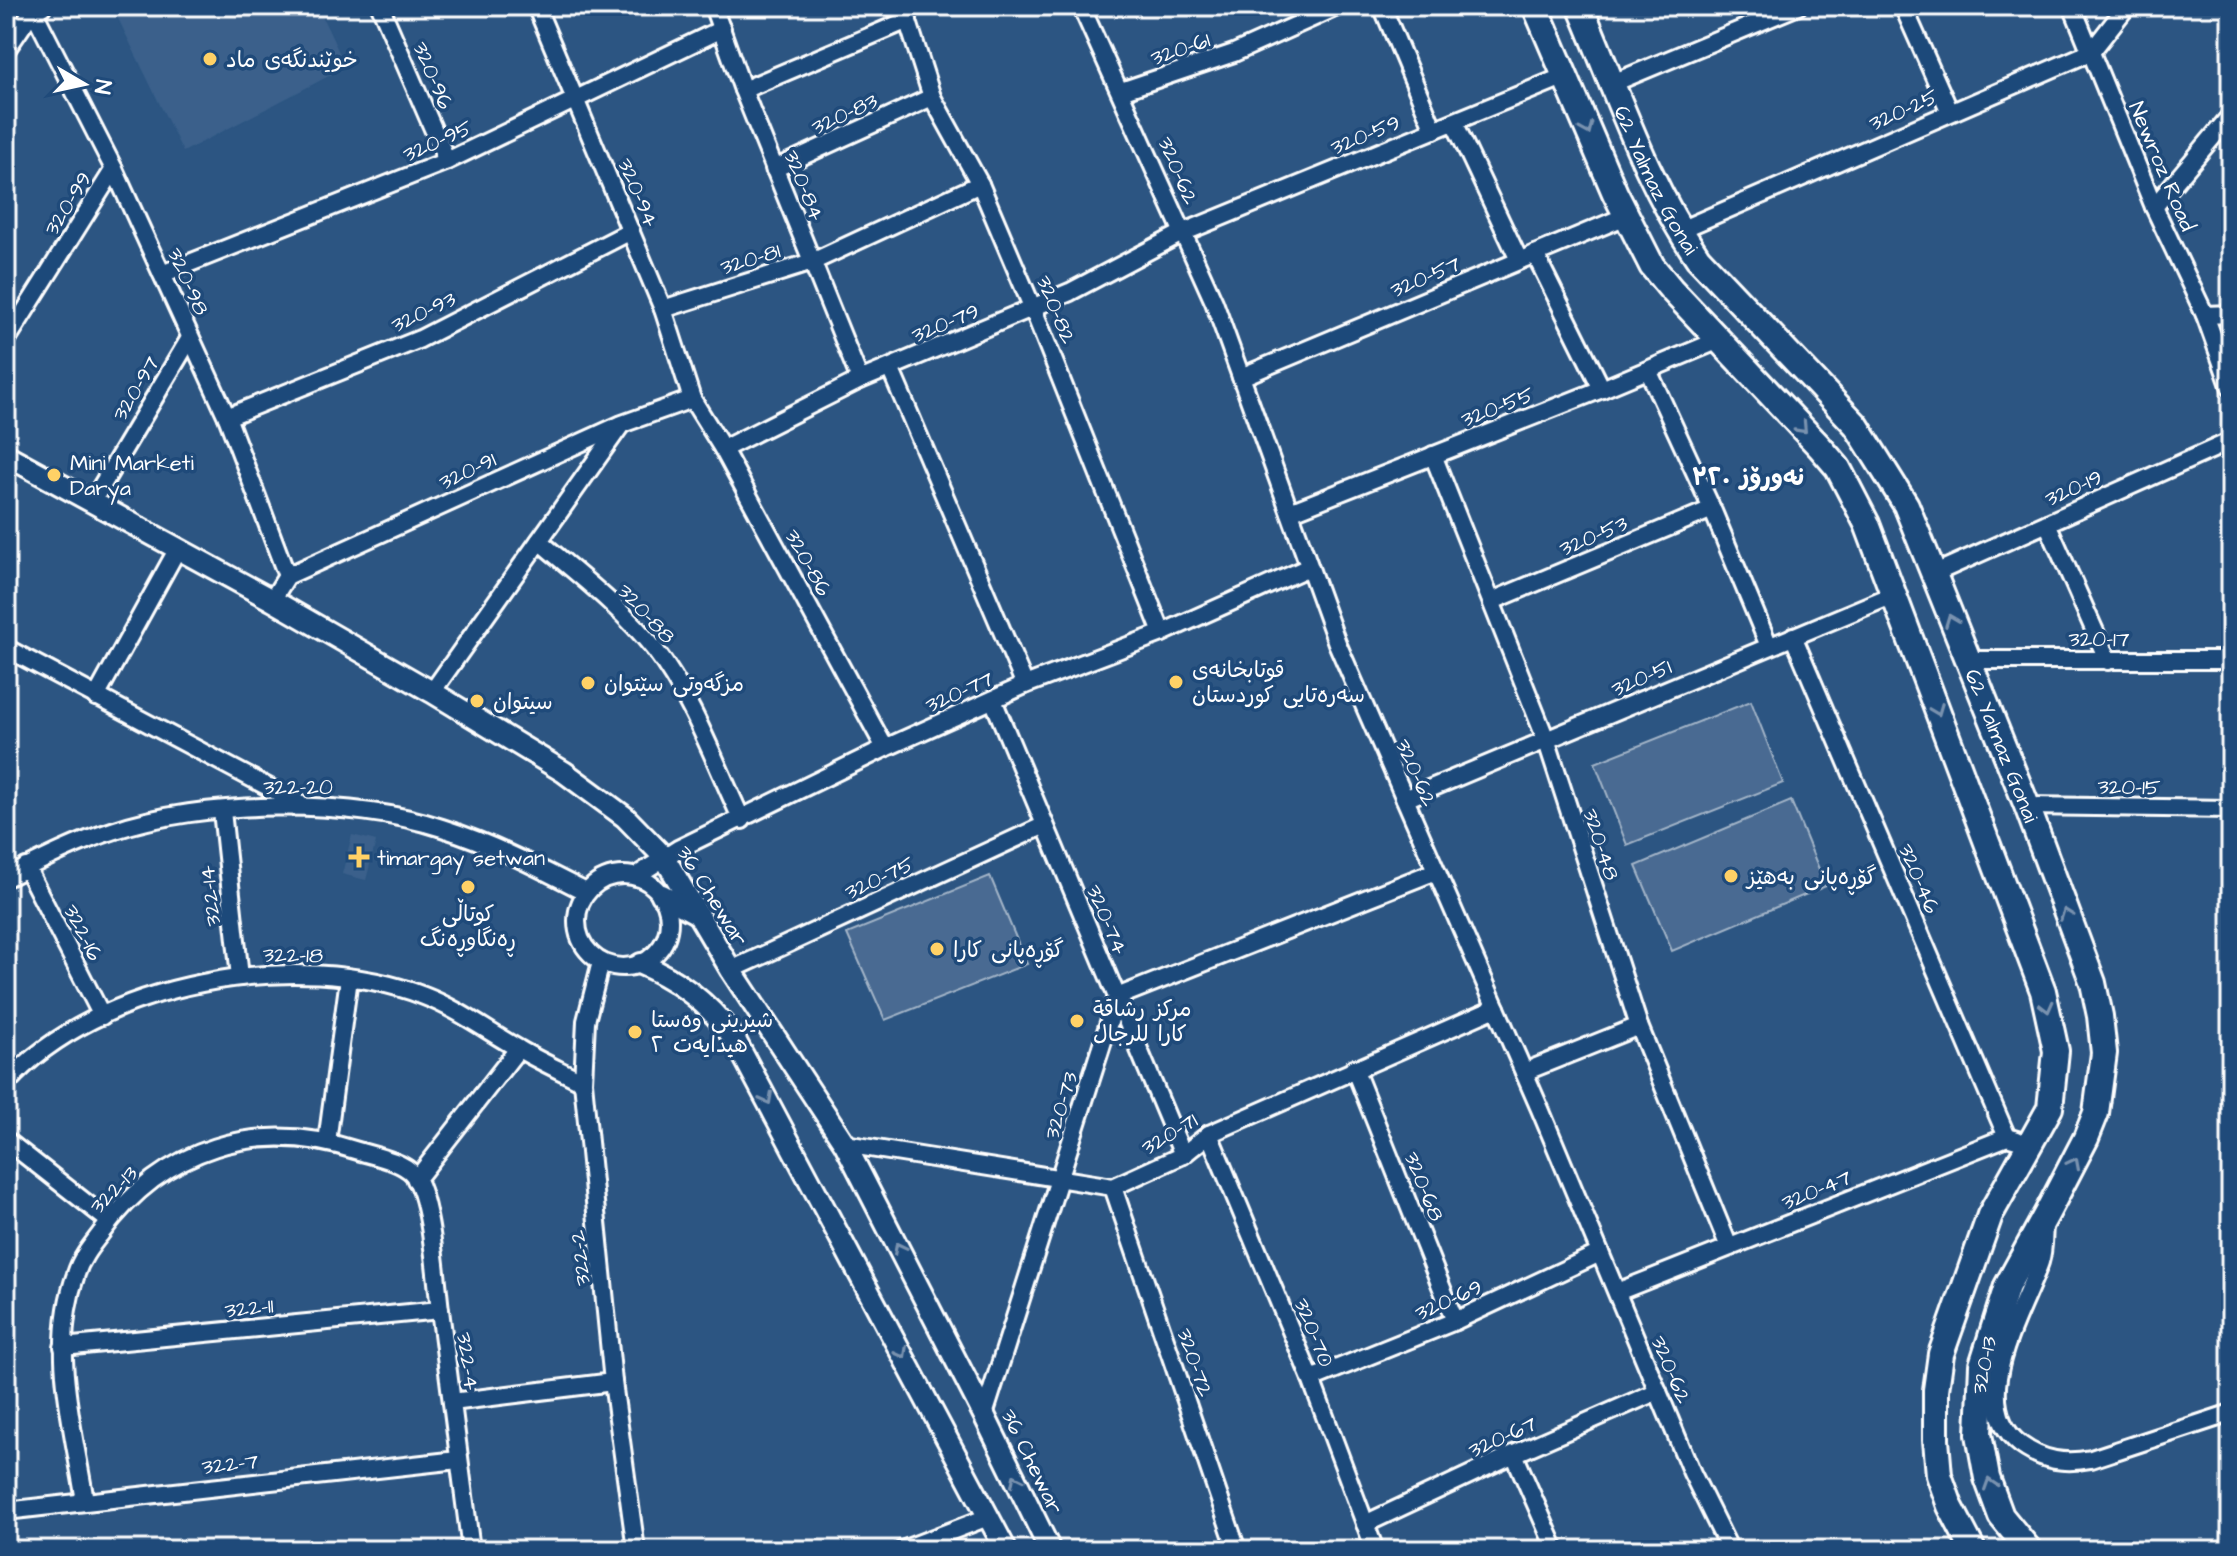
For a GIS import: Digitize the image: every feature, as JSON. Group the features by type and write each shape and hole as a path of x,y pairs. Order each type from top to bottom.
{"main road":[{"name":"62 Yalmaz Gonai","path":"1535,6 1626,216 1652,266 1838,468 1867,524 2043,991 2056,1051 2050,1108 1990,1215 1941,1354 1936,1390 1939,1475 1950,1506 1973,1550"},
{"name":"62 Yalmaz Gonai","path":"1580,6 1680,230 1698,258 1856,425 1906,505 2027,806 2093,983 2104,1053 2096,1113 2086,1138 2007,1286 1982,1365 1979,1434 1987,1478 2001,1516 2029,1550"},
{"path":"1766,390 1795,360"}],"street":[{"name":"320-96","path":"380,6 447,161"},
{"name":"320-94","path":"536,6 663,309 692,399"},
{"name":"320-84","path":"713,6 774,169 860,380"},
{"name":"320-62","path":"1081,6 1214,302 1337,643 1524,1072 1692,1473 1730,1550"},
{"name":"320-61","path":"1121,91 1234,53 1339,6"},
{"path":"1382,6 1434,130"},
{"path":"1613,83 1798,6"},
{"path":"1903,6 1950,112"},
{"name":"Newroz Road","path":"2072,6 2154,207 2205,315 2231,388"},
{"name":"320-25","path":"1680,230 2091,52 2127,6"},
{"path":"6,50 34,7"},
{"name":"320-98","path":"34,7 114,169 227,417 287,576"},
{"path":"743,90 906,13"},
{"name":"320-82","path":"906,13 932,97 980,184 1162,633"},
{"name":"320-95","path":"162,274 447,161 722,29"},
{"name":"320-59","path":"1182,233 1565,76"},
{"name":"320-83","path":"774,169 932,97"},
{"path":"2154,207 2231,115"},
{"path":"1454,122 1602,389"},
{"name":"320-99","path":"6,341 114,169"},
{"name":"320-81","path":"663,309 812,262 980,184"},
{"name":"320-57","path":"1241,377 1626,216"},
{"name":"320-93","path":"227,417 420,339 631,231"},
{"name":"320-79","path":"723,449 860,380 1033,309 1182,233"},
{"path":"2205,315 2231,314"},
{"name":"320-97","path":"92,502 190,338"},
{"name":"320-55","path":"1290,512 1719,340"},
{"path":"890,368 1025,685"},
{"path":"1648,370 1712,509 1769,646"},
{"name":"320-91","path":"287,576 622,424 692,399"},
{"name":"320-86","path":"692,399 723,449 885,748"},
{"path":"432,692 622,424"},
{"name":"320-19","path":"1933,574 2231,441"},
{"name":"36 Chewar","path":"6,455 272,600 564,772 625,817 664,857 731,970 845,1144 1050,1550"},
{"name":"320-48","path":"1433,455 1547,742 1639,1026 1729,1247"},
{"name":"320-53","path":"1492,601 1712,509"},
{"path":"2047,523 2108,661"},
{"name":"320-88","path":"539,541 627,617 657,652 682,693 742,820"},
{"path":"96,697 177,550"},
{"name":"320-77","path":"636,876 664,857 885,748 1025,685 1162,633 1309,567"},
{"path":"272,600 287,576"},
{"name":"320-51","path":"1405,799 1893,595"},
{"name":"320-46","path":"1793,636 2007,1137"},
{"path":"6,648 305,806"},
{"name":"320-17","path":"1966,660 2231,660"},
{"name":"320-74","path":"993,700 1183,1155"},
{"name":"322-20","path":"6,878 112,830 159,818 305,806 350,808 441,827 505,851 586,892"},
{"name":"320-15","path":"2027,806 2231,809"},
{"name":"322-14","path":"222,811 240,977"},
{"name":"320-75","path":"731,970 1045,825"},
{"name":"322-16","path":"26,867 102,1016"},
{"path":"1117,997 1436,871"},
{"path":"662,895 668,910 669,926 665,942 655,955 641,964 614,967 601,962 582,943 577,917 586,892 596,882 609,876 636,876 651,883 662,895 698,914"},
{"name":"322-2","path":"601,962 586,1021 583,1082 613,1382 636,1550"},
{"path":"641,964 695,994 735,1040 1006,1550"},
{"name":"322-18","path":"6,1084 55,1042 102,1016 174,991 240,977 302,973 391,985 425,996 583,1082"},
{"path":"327,1142 349,978"},
{"name":"320-73","path":"984,1415 1117,997"},
{"name":"320-71","path":"1113,1187 1183,1155 1209,1134 1496,1008"},
{"path":"1524,1072 1639,1026"},
{"path":"416,1180 518,1049"},
{"name":"320-68","path":"1354,1068 1455,1321"},
{"name":"320-70","path":"1209,1134 1311,1379 1375,1550"},
{"name":"322-13","path":"81,1501 84,1495 63,1366 66,1314 76,1273 86,1252 109,1221 146,1185 197,1152 250,1138 279,1137 327,1142 386,1160 411,1171 416,1180"},
{"path":"2007,1137 2032,1144"},
{"name":"320-47","path":"1617,1292 2007,1137"},
{"path":"6,1140 109,1221"},
{"path":"845,1144 1113,1187"},
{"name":"322-4","path":"416,1180 421,1188 440,1310 471,1550"},
{"name":"320-72","path":"1113,1187 1237,1550"},
{"name":"320-13","path":"2047,1213 2040,1261 2016,1317 1997,1389 1998,1414 2016,1441 2043,1458 2075,1462 2231,1413"},
{"name":"320-69","path":"1311,1379 1455,1321 1600,1253"},
{"name":"322-11","path":"63,1347 440,1310"},
{"path":"452,1402 613,1382"},
{"name":"320-67","path":"1365,1524 1658,1391"},
{"path":"1514,1454 1556,1550"},
{"name":"322-7","path":"6,1511 458,1460"},
{"path":"902,1550 988,1517"}],"shaded area":[{"path":"112,6 317,6 346,67 183,152"},
{"path":"1751,701 1783,783 1627,845 1595,763"},
{"name":"گۆڕەپانی بەهێز","path":"1791,801 1826,886 1672,951 1636,866"},
{"name":"timargay setwan","path":"352,835 376,841 366,880 342,874"},
{"name":"گۆڕەپانی کارا","path":"990,876 1027,964 885,1020 847,934"}],"place":[{"name":"خوێندنگەی ماد","path":"210,59"},
{"name":"Mini Marketi Darya","path":"54,475"},
{"name":"قوتابخانەی سەرەتایی کوردستان","path":"1176,682"},
{"name":"مزگەوتی سێتوان","path":"588,683"},
{"name":"سيتوان","path":"477,701"},
{"name":"timargay setwan","path":"359,857"},
{"name":"گۆڕەپانی بەهێز","path":"1731,876"},
{"name":"کوتاڵی ڕەنگاوڕەنگ","path":"468,887"},
{"name":"گۆڕەپانی کارا","path":"937,949"},
{"name":"مركز رشاقة كارا للرجال","path":"1077,1021"},
{"name":"شیرینی وەستا هیدایەت ٢","path":"635,1032"}],"district":[{"name":"نەورۆز ٣٢٠","path":"1748,477"}]}
